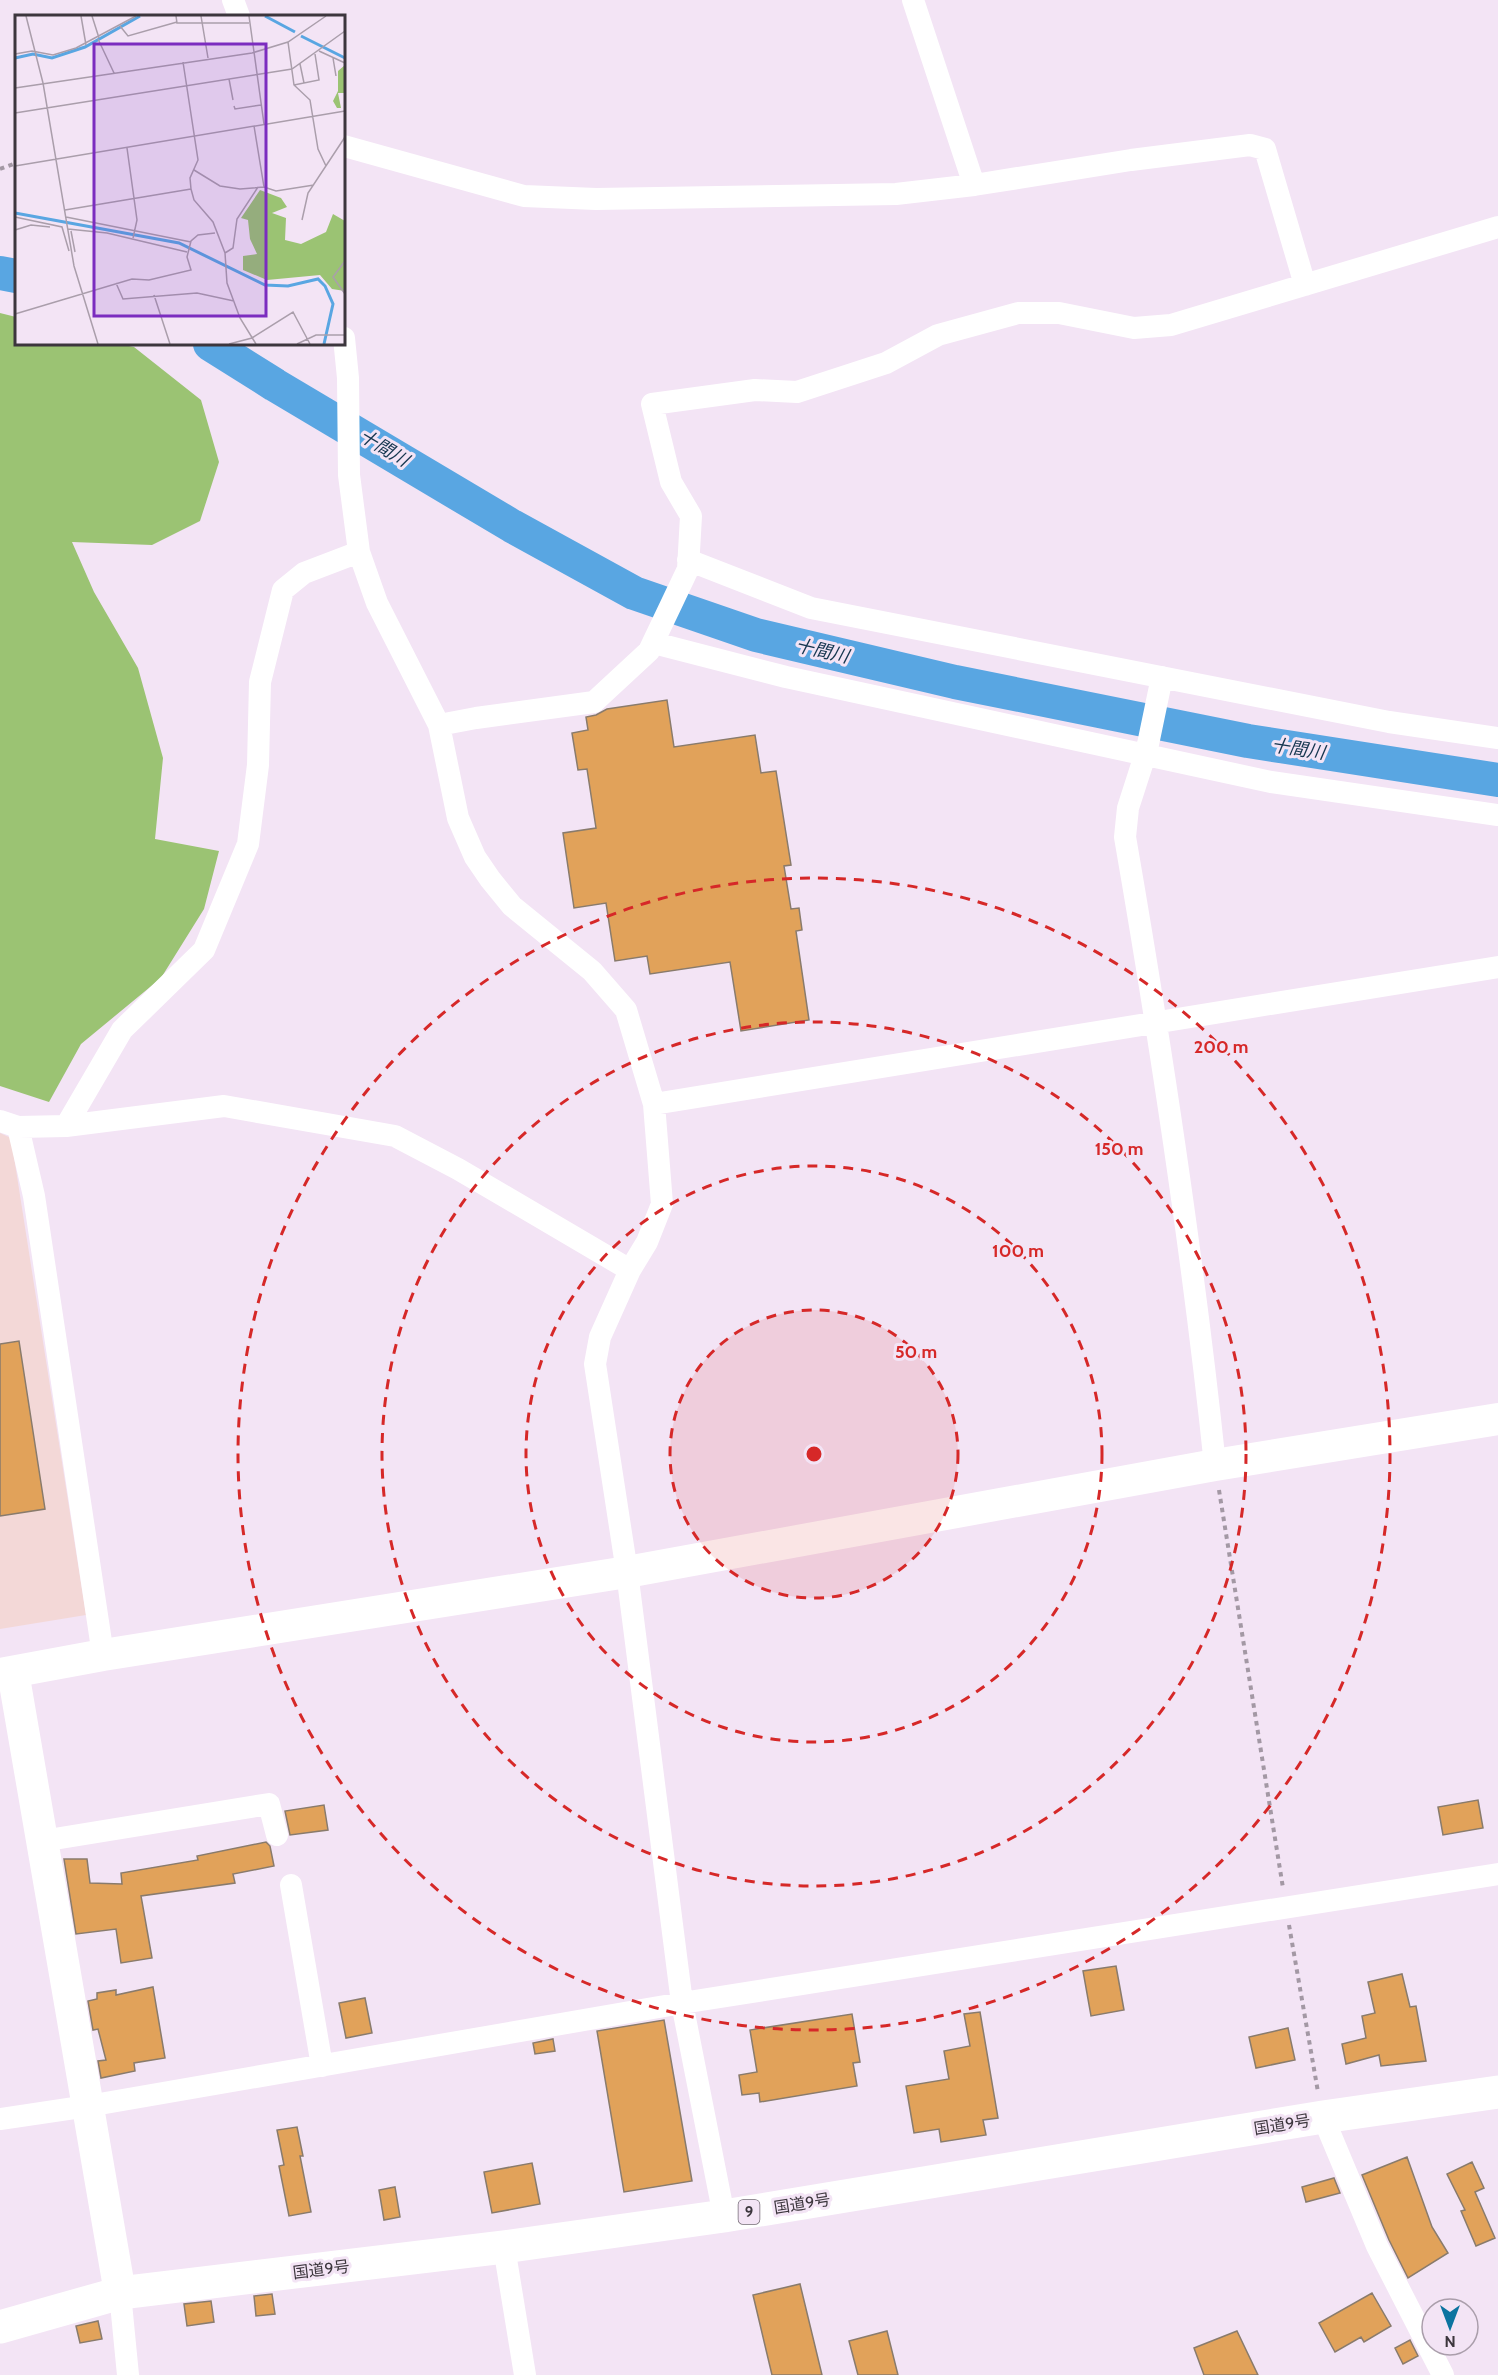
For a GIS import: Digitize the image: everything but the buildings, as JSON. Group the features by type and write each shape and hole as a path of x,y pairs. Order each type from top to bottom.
{"highway":[{"name":"国道9号","path":"0,2327 120,2293 504,2247 724,2216 1323,2117 1498,2092"}],"street":[{"path":"233,0 239,15"},
{"path":"913,0 974,186"},
{"path":"345,146 524,196 596,199 896,194 974,186 1131,160 1250,145 1265,149 1305,285"},
{"path":"439,725 594,702 649,651 688,565 691,516 671,482 652,404 755,390 797,392 886,363 938,335 1018,313 1059,313 1134,328 1171,325 1498,227"},
{"path":"345,345 348,378 349,474 359,552 377,603 439,725 458,818 475,857 512,906 592,971 626,1010 654,1104 662,1204 647,1242 630,1270 600,1337 595,1364 627,1572 682,2003 724,2216"},
{"path":"66,1126 122,1030 204,950 248,844 258,765 260,682 283,590 304,573 359,552"},
{"path":"688,565 811,608 1161,683 1498,738"},
{"path":"656,639 786,677 1146,752 1271,782 1498,815"},
{"path":"1161,683 1146,752 1128,808 1125,837 1157,1021 1202,1342 1215,1465"},
{"path":"654,1104 1498,967"},
{"path":"103,1655 34,1196 9,1124 66,1126 224,1106 396,1136 458,1169 630,1270"},
{"path":"128,2375 120,2293 42,1841 6,1673 103,1655 627,1572 1215,1465 1498,1419"},
{"path":"42,1841 269,1804 277,1835"},
{"path":"0,2119 88,2106 682,2003 1498,1874"},
{"path":"291,1886 322,2066"},
{"path":"1323,2117 1377,2246 1443,2375"},
{"path":"504,2247 525,2375"}],"path":[{"path":"0,169 15,163"},
{"path":"1215,1465 1286,1906 1323,2117"}],"shaded area":[{"path":"0,1133 11,1138 86,1615 0,1629"}],"green space":[{"path":"0,313 15,317 15,345 124,345 134,347 201,400 219,462 200,521 152,545 72,542 94,592 138,668 163,758 155,839 219,851 204,909 161,978 81,1044 49,1102 0,1086"}],"waterway":[{"name":"十間川","path":"0,273 15,276"},
{"name":"十間川","path":"212,345 512,526 634,593 756,635 955,682 1248,741 1498,780"}]}
